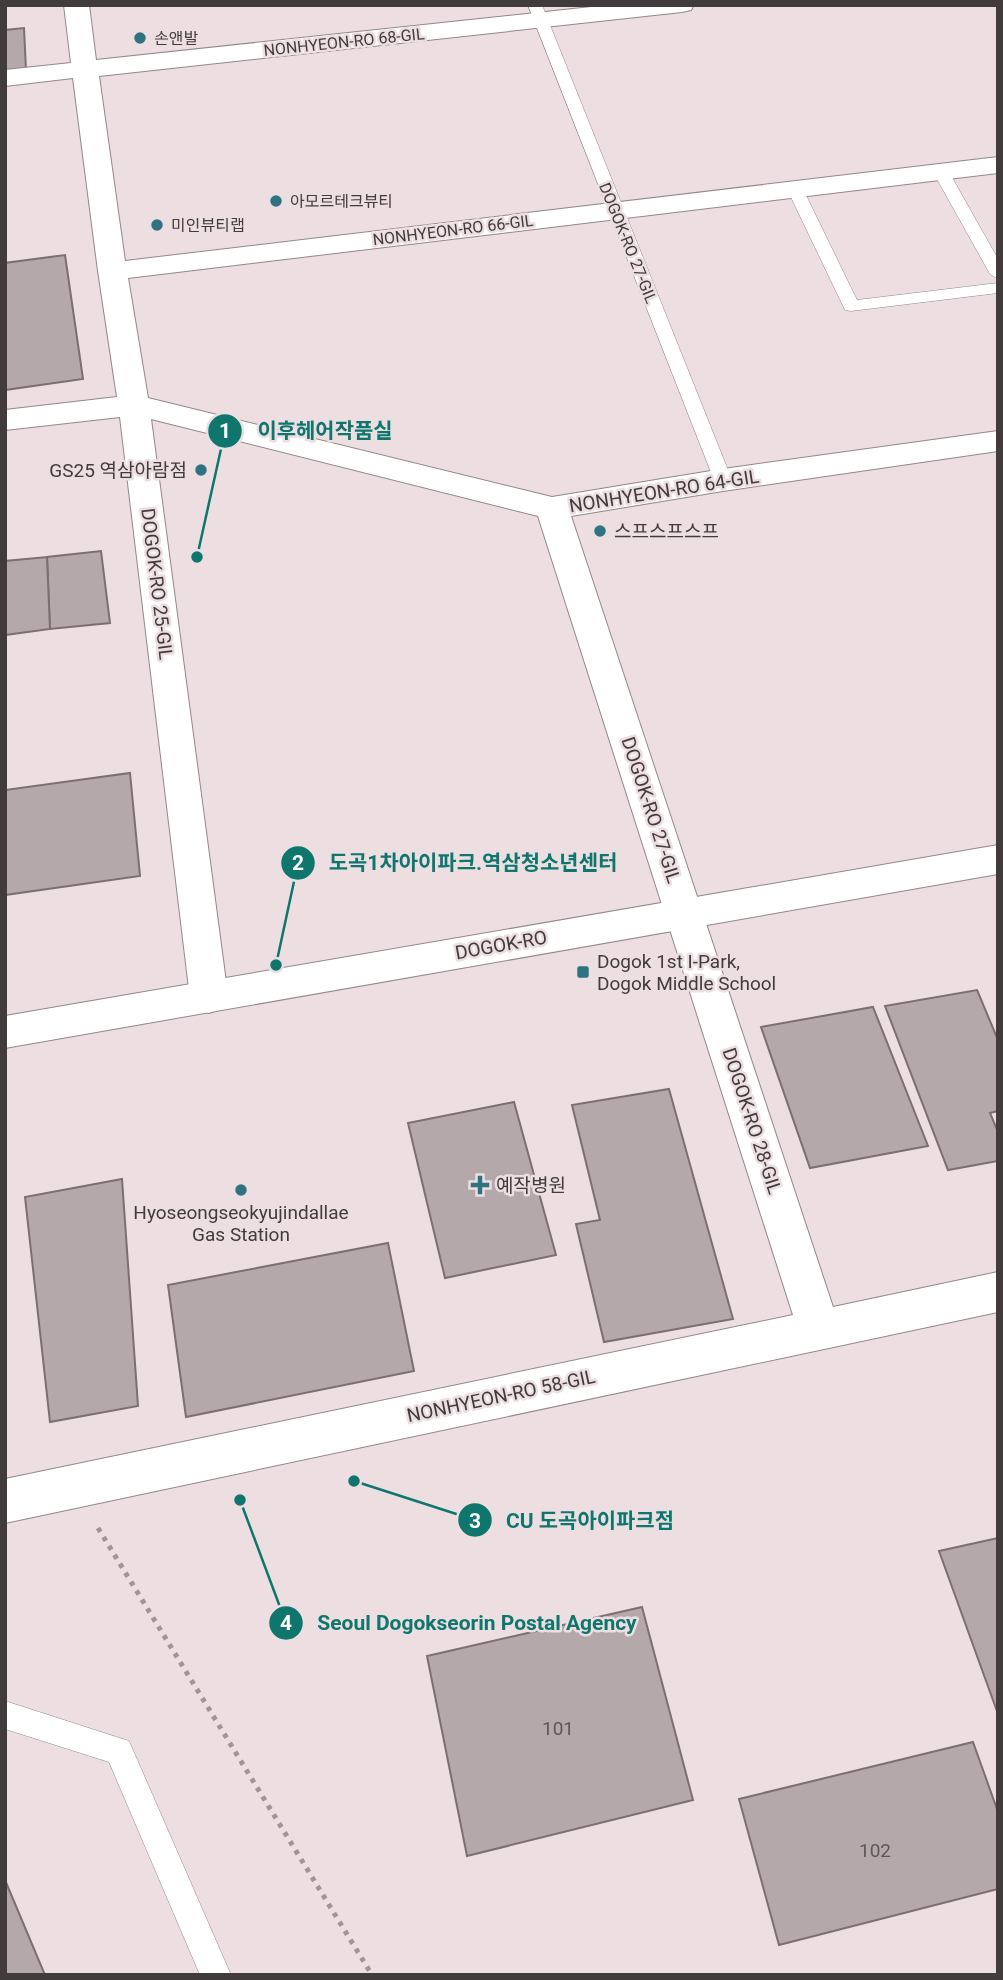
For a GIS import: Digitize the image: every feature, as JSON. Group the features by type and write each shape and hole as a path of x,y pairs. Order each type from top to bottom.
{"street":[{"name":"DOGOK-RO 25-GIL","path":"76,5 112,271 134,405 209,997"},
{"name":"NONHYEON-RO 68-GIL","path":"5,78 538,13 682,5"},
{"name":"NONHYEON-RO 66-GIL","path":"112,271 998,165"},
{"name":"NONHYEON-RO 64-GIL","path":"5,420 134,405 552,509 723,480 998,441"},
{"name":"DOGOK-RO 27-GIL","path":"552,509 684,912"},
{"name":"DOGOK-RO","path":"5,1032 998,859"},
{"name":"DOGOK-RO 28-GIL","path":"684,912 819,1329"},
{"name":"NONHYEON-RO 58-GIL","path":"5,1501 998,1292"}],"lane":[{"name":"DOGOK-RO 27-GIL","path":"538,13 723,480"},
{"path":"941,172 998,274"},
{"path":"795,189 851,306 998,288"},
{"path":"5,1715 119,1751 216,1975"}],"path":[{"path":"72,1487 372,1975"}],"building":[{"path":"24,28 26,70 5,71 5,30"},
{"path":"65,255 83,379 5,390 5,263"},
{"path":"101,551 110,623 50,629 47,557"},
{"path":"47,557 50,629 5,635 5,561"},
{"path":"130,773 140,876 5,895 5,790"},
{"path":"977,990 998,1040 998,1111 990,1113 998,1132 998,1161 948,1170 885,1006"},
{"path":"873,1007 928,1146 810,1168 761,1027"},
{"path":"669,1089 733,1319 604,1342 576,1224 600,1220 572,1105"},
{"path":"514,1102 556,1255 445,1278 408,1123"},
{"path":"122,1179 138,1406 50,1422 25,1197"},
{"path":"388,1243 414,1371 186,1417 168,1285"},
{"path":"998,1538 998,1714 939,1551"},
{"path":"642,1607 693,1800 467,1856 427,1656"},
{"path":"973,1742 998,1812 998,1889 779,1945 739,1799"},
{"path":"5,1880 45,1975 5,1975"}],"place":[{"name":"손앤발","path":"140,38"},
{"name":"아모르테크뷰티","path":"276,201"},
{"name":"미인뷰티랩","path":"157,225"},
{"name":"GS25 역삼아람점","path":"201,470"},
{"name":"스프스프스프","path":"600,531"},
{"name":"이후헤어작품실","path":"197,557"},
{"name":"도곡1차아이파크.역삼청소년센터","path":"276,965"},
{"name":"Dogok 1st I-Park, Dogok Middle School","path":"583,972"},
{"name":"예작병원","path":"480,1185"},
{"name":"Hyoseongseokyujindallae Gas Station","path":"241,1190"},
{"name":"CU 도곡아이파크점","path":"354,1481"},
{"name":"Seoul Dogokseorin Postal Agency","path":"240,1500"}]}
